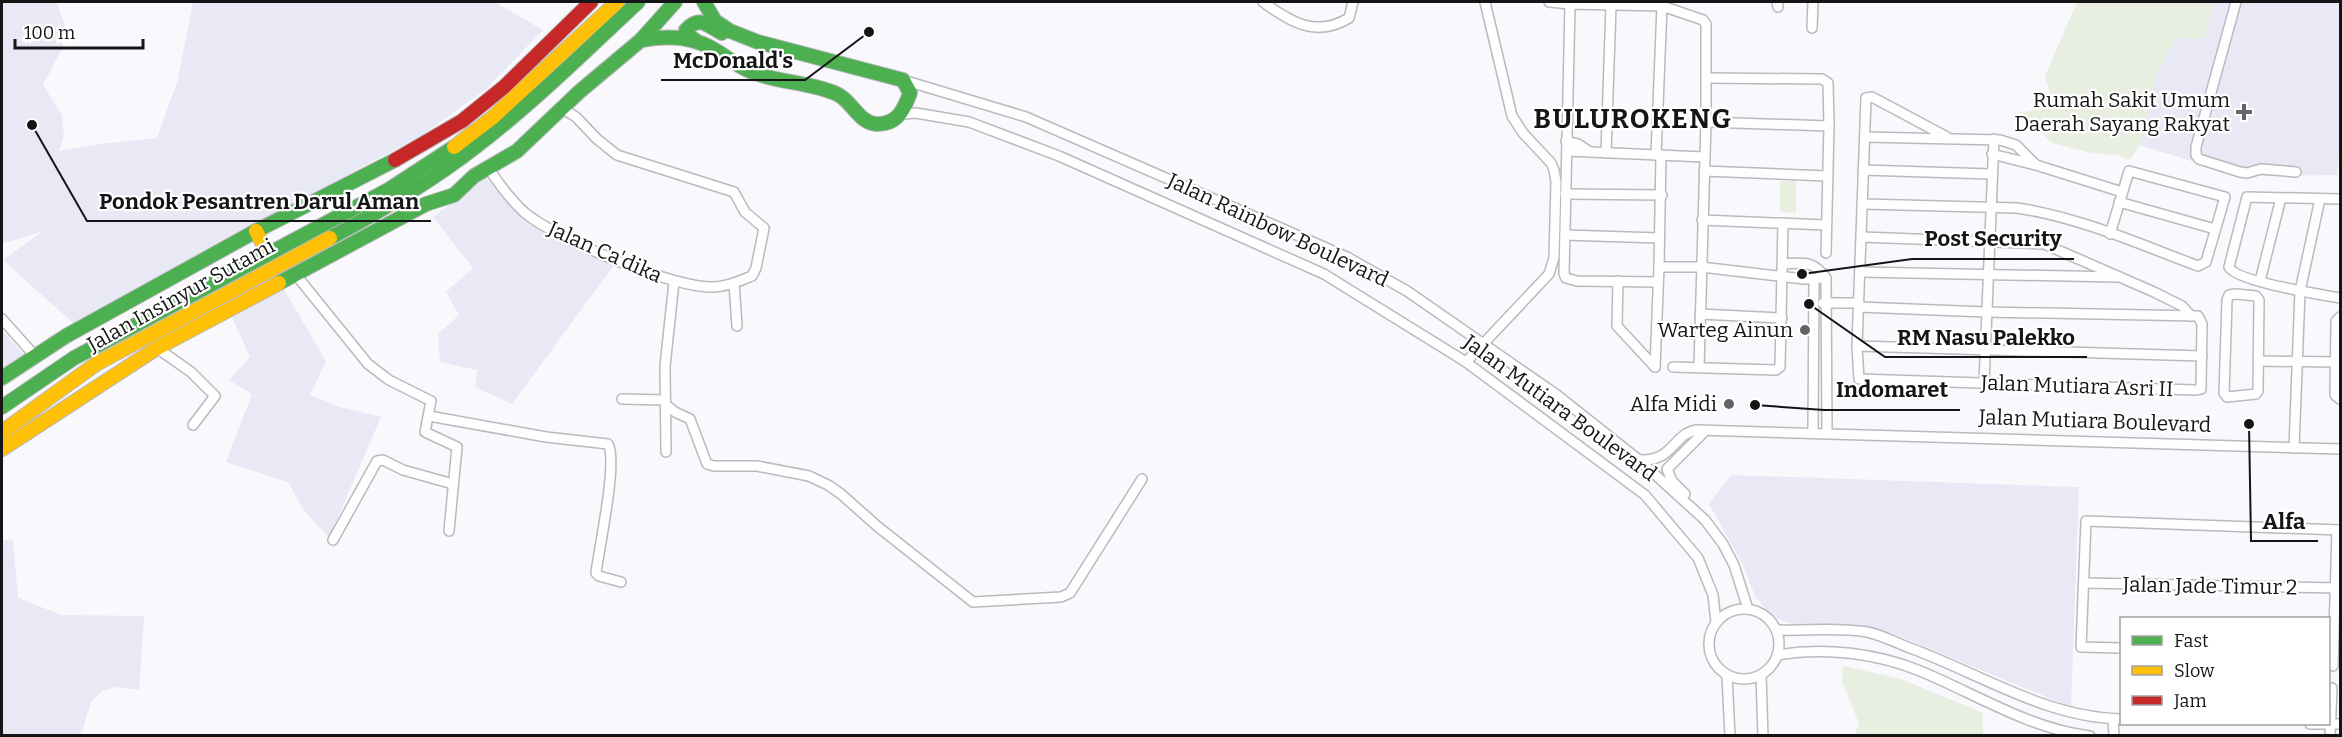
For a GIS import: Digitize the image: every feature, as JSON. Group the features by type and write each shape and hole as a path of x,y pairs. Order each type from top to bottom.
{"main road":[{"path":"2,378 66,336 256,231 370,174 462,121 504,87 591,2"},
{"name":"Jalan Insinyur Sutami","path":"2,407 74,358 398,184 466,139 492,118 617,2"},
{"name":"Jalan Insinyur Sutami","path":"2,432 96,364 381,211 473,149 543,90 638,2"},
{"path":"2,449 157,348 280,277 296,275 426,204 454,195 474,176 517,151 579,92 641,40 675,2"},
{"path":"694,2 705,24"},
{"path":"704,2 715,21 730,31 758,42 903,80 910,93 904,114 879,125 868,123 843,96 743,69 728,57 687,35 686,30 689,24 698,21 742,41 758,42"},
{"path":"641,40 678,36 695,40"},
{"path":"256,231 264,246"}],"street":[{"path":"1263,2 1290,21 1314,27 1344,21 1351,15 1353,2"},
{"path":"1466,362 1549,274 1554,258 1556,182 1551,163 1522,133 1512,116 1485,2"},
{"path":"1550,2 1662,6 1704,21 1707,27 1699,367"},
{"path":"1812,28 1813,2"},
{"path":"2236,2 2196,147 2196,155 2199,159 2240,172 2247,173 2261,169 2296,172"},
{"path":"1570,4 1564,274 1566,278 1577,280 1658,282"},
{"path":"1606,153 1611,5"},
{"path":"1618,281 1617,326 1655,367 1662,195 1659,155 1662,6"},
{"path":"1707,78 1822,80 1828,83 1830,88 1826,253"},
{"name":"Jalan Rainbow Boulevard","path":"903,80 1026,117 1347,257 1407,291 1557,395 1639,460 1705,520 1723,544 1734,565 1748,609"},
{"path":"1814,303 1826,303 1859,305 1986,312 2198,316 2201,320 2202,356 1857,346 1859,305 1861,272 1865,100 1870,97 1947,137"},
{"path":"563,109 576,117 617,156 734,192 745,212 761,224 764,231 754,273 734,283 737,326"},
{"name":"Jalan Rainbow Boulevard","path":"904,114 916,113 969,122 1059,156 1324,274"},
{"path":"1706,123 1829,126"},
{"path":"1865,137 1947,137 1994,140 2016,145 2036,165"},
{"path":"1984,383 1994,140"},
{"path":"1566,146 1590,152 1704,157"},
{"path":"1992,154 2036,165 2216,229"},
{"name":"Jalan Ca'dika","path":"489,169 524,211 541,224 600,253 674,282 709,287 734,283"},
{"path":"1863,170 1991,174"},
{"path":"1704,171 1827,176"},
{"path":"1863,204 2032,211 2110,234 2198,266 2206,262 2225,198 2223,195 2129,171 2110,234"},
{"path":"1565,194 1662,195"},
{"path":"2340,199 2247,197 2229,267 2234,273 2260,281 2340,298"},
{"path":"2260,281 2281,198"},
{"path":"2294,448 2300,291 2320,199"},
{"path":"1702,220 1826,225"},
{"path":"1674,367 1779,368 1781,365 1783,223"},
{"path":"1565,235 1659,237"},
{"path":"1862,237 2044,244 2182,306 2191,316"},
{"path":"1783,264 1812,264 1826,278 1827,433"},
{"path":"1659,267 1701,267 1782,277 1826,278"},
{"path":"1861,272 2121,278"},
{"name":"Jalan Mutiara Boulevard","path":"1324,274 1466,362 1645,495 1698,558 1713,595 1716,622"},
{"path":"296,275 368,364 388,380 431,401 425,432 457,447 449,531"},
{"path":"1813,433 1814,279"},
{"path":"666,452 665,366 674,282"},
{"path":"2231,294 2259,298 2258,361 2258,391 2254,395 2227,397 2224,393 2226,300 2231,294"},
{"path":"1700,314 1782,318"},
{"path":"2338,397 2336,321 2340,317"},
{"path":"2,319 35,356"},
{"name":"Jalan Mutiara Asri II","path":"1857,346 1857,372 1860,380 2195,390 2202,387 2202,356"},
{"path":"157,348 191,372 215,396 193,425"},
{"path":"1814,349 1826,349"},
{"path":"2258,361 2336,362"},
{"path":"1813,384 1826,384"},
{"path":"622,399 665,403 675,412 690,419 707,464 758,466 809,476 828,485 973,602 1061,597 1070,593 1142,479"},
{"path":"429,416 546,437 608,444 611,449 610,472 596,572 600,576 621,582"},
{"name":"Jalan Mutiara Boulevard","path":"1639,460 1659,458 1688,433 1697,430 1704,432 1827,433 2340,448"},
{"name":"Jalan Mutiara Boulevard","path":"1704,432 1667,469 1672,481 1701,510 1705,520"},
{"path":"333,540 378,461 383,460 403,470 453,484"},
{"path":"2120,648 2081,647 2086,521 2339,530 2334,668"},
{"name":"Jalan Jade Timur 2","path":"2084,583 2338,588"},
{"path":"1748,609 1765,616 1779,638 1777,655 1773,664 1761,675 1745,680 1727,676 1714,664 1708,647 1716,622 1731,611 1748,609"},
{"path":"1776,630 1827,629 1869,632 1927,654 2042,704 2078,715 2117,719 2114,735"},
{"path":"1777,655 1794,652 1864,654 1918,670 2034,722 2072,733 2090,735"},
{"path":"1761,675 1763,735"},
{"path":"1727,676 1730,735"},
{"path":"2330,735 2335,724 2333,687"}],"shaded area":[{"path":"2,2 56,2 58,5 66,29 62,49 43,85 62,115 64,136 59,151 157,138 178,79 193,2 494,2 543,30 485,90 423,134 74,324 3,260 43,231 2,244"},
{"path":"2077,2 2214,2 2204,38 2176,38 2155,79 2140,145 2130,160 2117,155 2091,153 2052,143 2034,125 2012,114 2054,107 2045,76"},
{"name":"Rumah Sakit Umum Daerah Sayang Rakyat","path":"2214,2 2340,2 2340,144 2337,175 2265,176 2191,161 2140,145 2155,79 2176,38 2204,38"},
{"path":"486,178 512,207 551,236 614,265 512,404 475,387 477,370 440,362 438,334 459,315 446,292 473,268 433,217"},
{"path":"1780,181 1796,181 1796,213 1780,212"},
{"path":"283,288 326,361 310,395 340,407 381,417 329,538 303,509 288,482 226,462 252,394 229,380 250,357 231,315"},
{"path":"2,330 24,355 2,371"},
{"path":"1731,475 2079,487 2071,707 1892,633 1832,625 1799,625 1783,621 1770,614 1755,596 1742,563 1709,504"},
{"path":"2,539 13,541 18,598 62,615 144,616 139,690 117,687 101,692 91,702 81,735 2,735"},
{"path":"1843,666 1901,679 1983,713 1983,735 1855,735 1859,723 1842,681"}],"traffic: fast":[{"path":"330,238 404,196 474,148 537,96 638,2"},
{"path":"279,283 426,204 454,195 474,176 517,151 579,92 641,40 675,2"},
{"path":"641,40 672,37 701,43 755,73 837,94 870,123 889,122 899,115 905,105 910,93 903,80 758,42 730,31 715,21 704,2"},
{"path":"695,40 687,35 686,30 695,23 703,23 722,33"},
{"path":"2,407 74,358 388,190 454,147"},
{"path":"2,378 66,336 256,231 395,160"}],"traffic: slow":[{"path":"454,147 492,118 617,2"},
{"path":"256,231 264,246"},
{"path":"2,432 96,364 330,238"},
{"path":"2,449 157,348 279,283"}],"traffic: jam":[{"path":"395,160 462,121 504,87 591,2"}],"place":[{"name":"McDonald's","path":"869,32"},
{"name":"Rumah Sakit Umum Daerah Sayang Rakyat","path":"2244,112"},
{"name":"Pondok Pesantren Darul Aman","path":"32,125"},
{"name":"Post Security","path":"1802,274"},
{"name":"RM Nasu Palekko","path":"1809,304"},
{"name":"Warteg Ainun","path":"1805,330"},
{"name":"Alfa Midi","path":"1729,404"},
{"name":"Indomaret","path":"1755,405"},
{"name":"Alfa","path":"2249,424"}],"district":[{"name":"BULUROKENG","path":"1633,119"}]}
